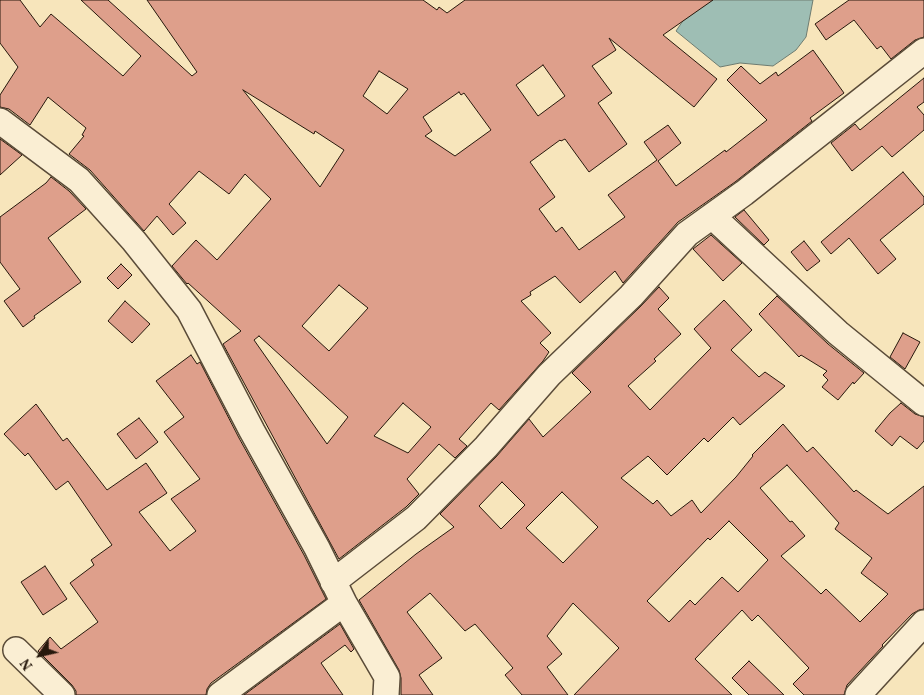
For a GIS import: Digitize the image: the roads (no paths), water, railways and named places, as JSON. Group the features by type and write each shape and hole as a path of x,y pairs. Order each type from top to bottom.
{"street":[{"path":"220,695 338,593 416,518 486,447 549,375 631,296 687,234 751,187 924,51"},
{"path":"0,121 79,180 134,241 189,310 338,593 387,677 386,695"},
{"path":"712,216 838,333 924,403"},
{"path":"858,695 924,623"},
{"path":"16,650 62,695"}],"water":[{"path":"697,0 813,0 806,37 796,50 773,66 740,63 720,67 676,31"}]}
